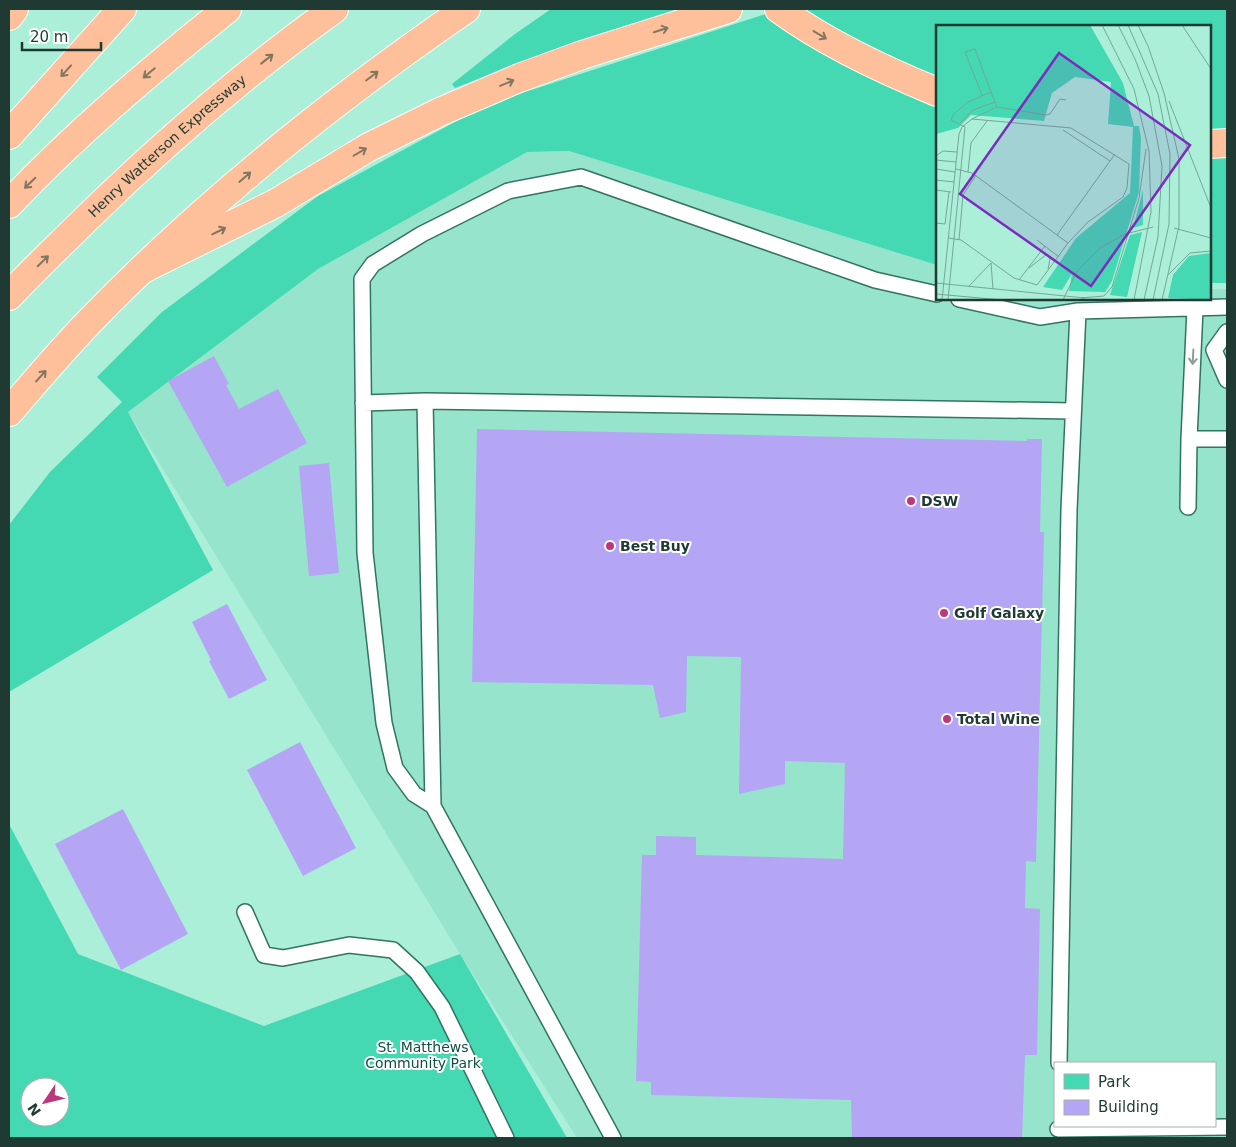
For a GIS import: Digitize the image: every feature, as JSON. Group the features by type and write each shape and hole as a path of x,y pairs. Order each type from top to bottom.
{"highway":[{"path":"9,16 14,9"},
{"path":"9,135 122,9"},
{"path":"9,204 76,138 137,82 227,9"},
{"name":"Henry Watterson Expressway","path":"9,296 124,183 184,128 243,78 334,9"},
{"path":"9,412 90,322 206,212 293,137 374,74 466,9"},
{"path":"144,269 276,203 369,147 442,111 519,78 582,55 728,9"},
{"path":"779,9 854,54 936,92"},
{"path":"1211,144 1227,143"}],"lane":[{"path":"433,806 414,794 395,768 384,723 365,553 362,279 373,264 422,234 508,191 581,177 875,280 936,294"},
{"path":"963,300 1040,318 1078,312 1227,307"},
{"path":"1188,507 1189,439 1196,309"},
{"path":"1059,1062 1069,510 1078,312"},
{"path":"1227,332 1214,350 1227,380"},
{"path":"363,403 425,401 1073,411"},
{"path":"425,401 433,806 613,1138"},
{"path":"1189,439 1227,439"},
{"path":"244,912 264,955 283,958 349,945 393,950 416,972 442,1007 506,1138"},
{"path":"1058,1131 1227,1127"}],"shaded area":[{"path":"569,151 936,265 936,300 1211,300 1211,289 1227,289 1227,1138 577,1138 460,954 128,412 318,269 527,152"}],"green space":[{"path":"551,9 681,9 568,46 455,88 452,84 515,34"},
{"path":"781,9 1227,9 1227,283 1211,283 1211,25 936,25 936,265 569,151 527,152 318,269 128,412 213,570 9,692 9,525 50,472 122,402 97,377 162,312 318,196 488,104"},
{"name":"St. Matthews Community Park","path":"9,824 78,954 264,1026 460,954 567,1138 9,1138"}],"building":[{"path":"214,356 229,384 226,385 239,409 278,389 307,443 227,487 168,381"},
{"path":"477,429 1027,441 1027,439 1042,439 1040,532 1044,532 1036,862 1026,861 1025,908 1040,909 1037,1055 1025,1055 1022,1138 852,1138 851,1100 651,1095 651,1082 636,1081 642,855 656,855 656,836 696,837 696,855 843,859 845,763 785,761 785,784 739,794 741,657 687,656 686,712 660,718 653,685 472,682"},
{"path":"329,463 339,573 309,576 299,466"},
{"path":"227,604 267,680 229,699 209,661 211,660 192,622"},
{"path":"300,742 356,848 303,876 247,770"},
{"path":"123,809 188,934 121,970 55,844"}],"place":[{"name":"DSW","path":"911,501"},
{"name":"Best Buy","path":"610,546"},
{"name":"Golf Galaxy","path":"944,613"},
{"name":"Total Wine","path":"947,719"}]}
